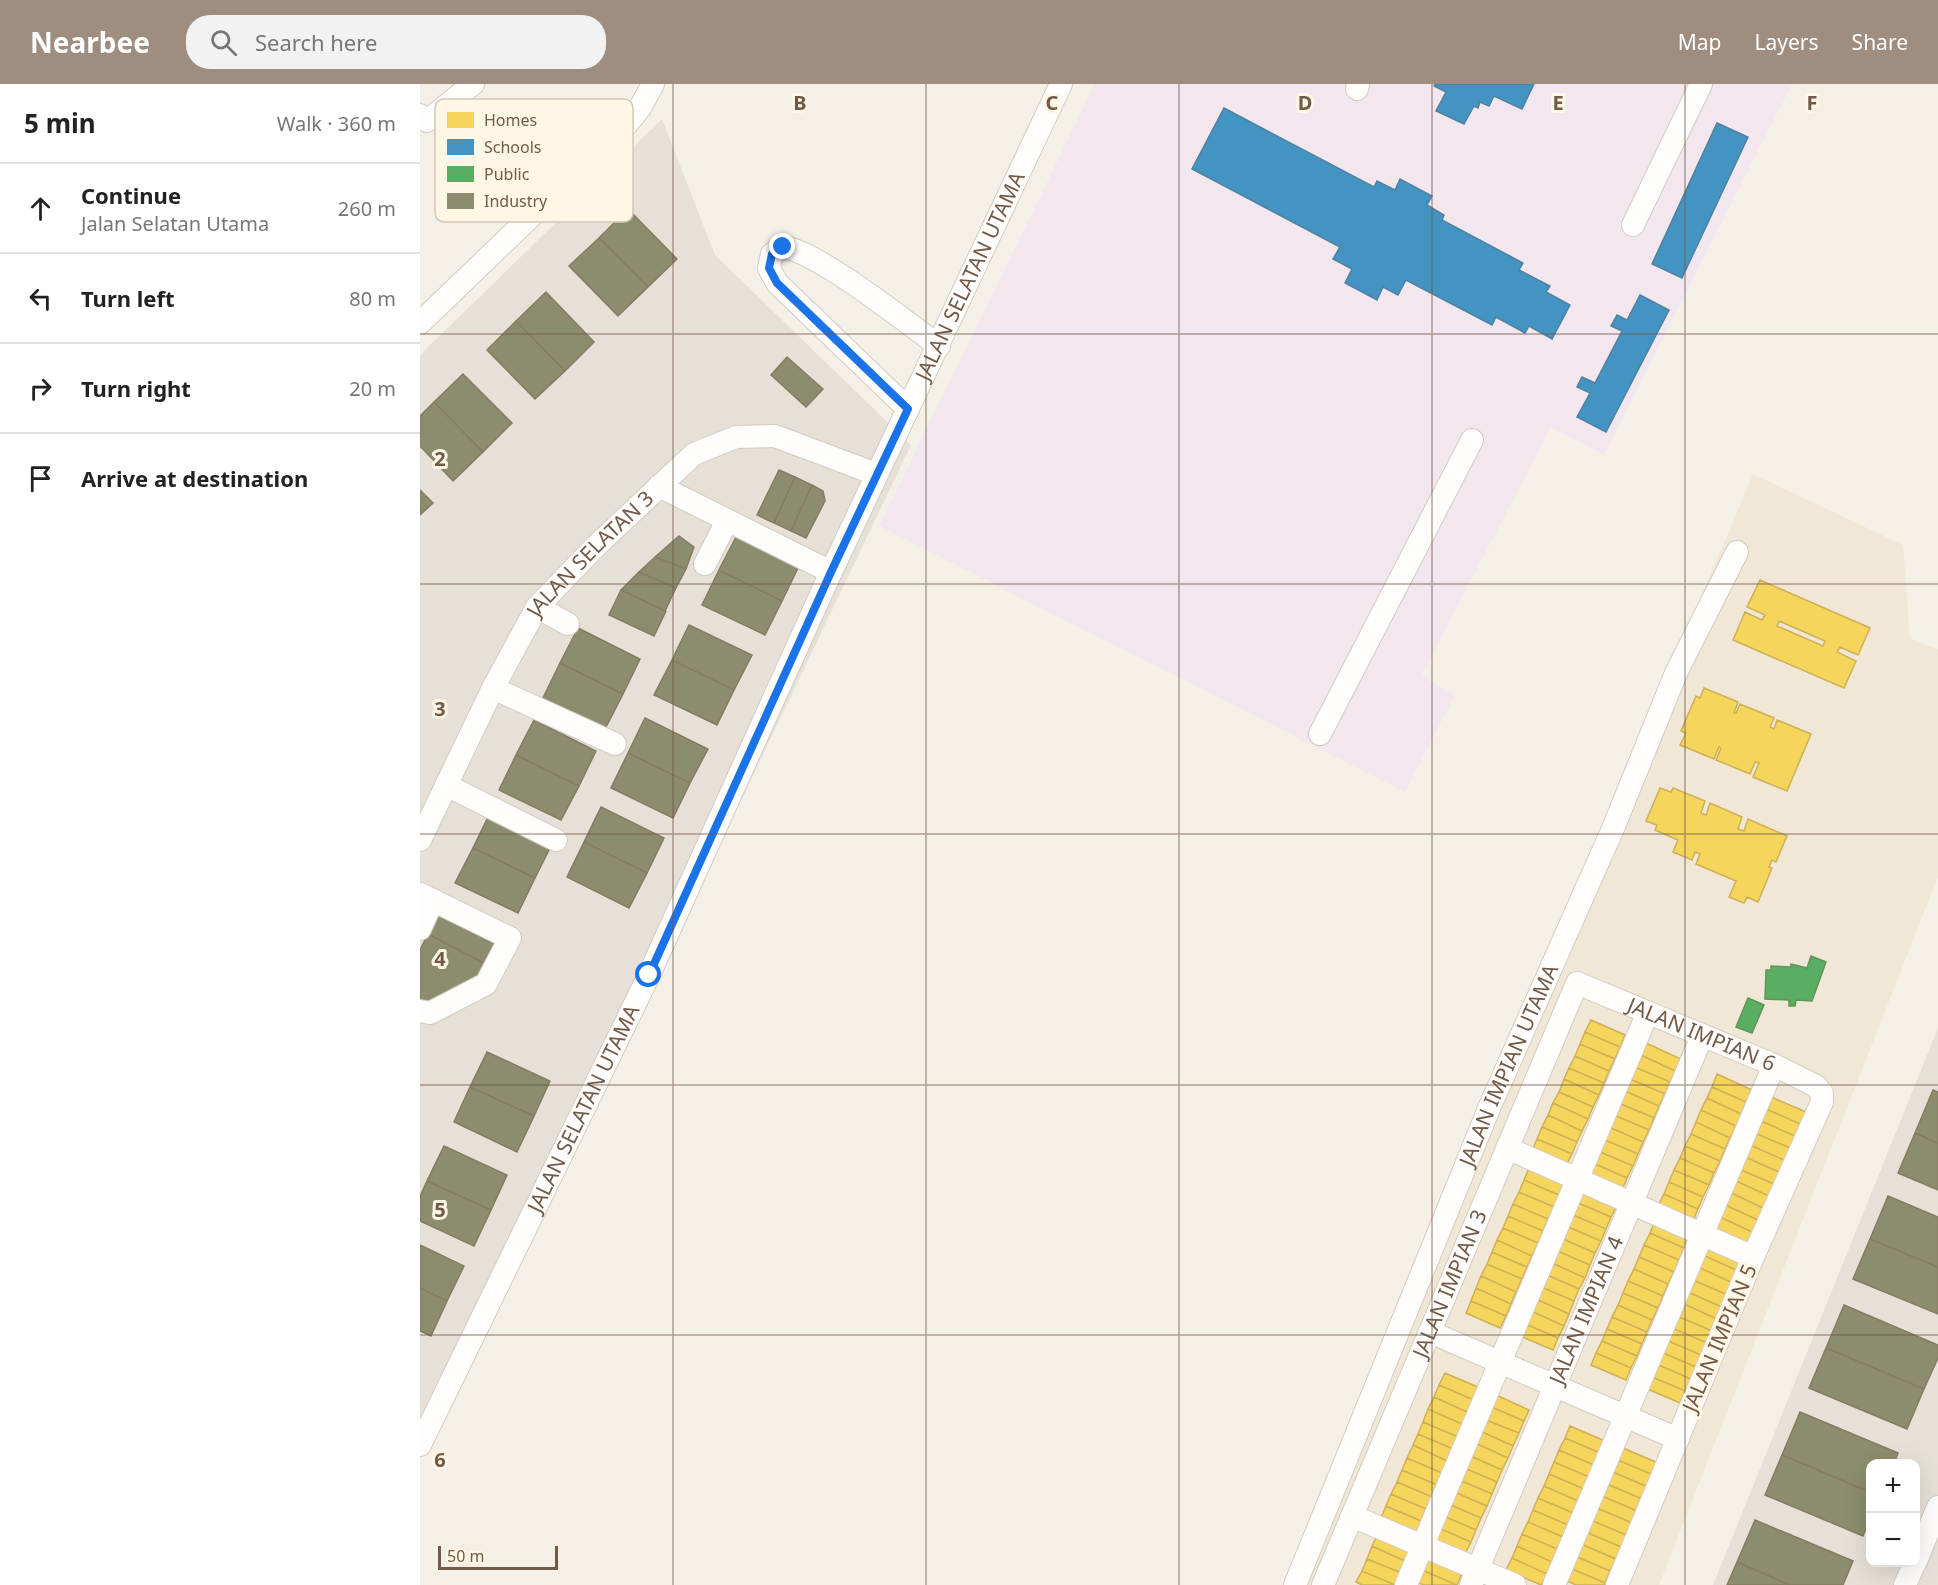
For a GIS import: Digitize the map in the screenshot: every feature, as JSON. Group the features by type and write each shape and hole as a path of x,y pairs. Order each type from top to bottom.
{"street":[{"path":"452,99 473,84"},
{"path":"633,115 653,84"},
{"name":"JALAN SELATAN UTAMA","path":"420,1445 649,975 876,474 939,346 1060,84"},
{"path":"1633,225 1701,84"},
{"path":"422,121 435,112"},
{"path":"420,323 523,222"},
{"path":"908,409 777,283 769,268 772,254 783,247 793,248 821,263 939,346"},
{"name":"JALAN SELATAN 3","path":"422,827 446,785 493,688 537,607 694,454 736,437 775,436 876,474"},
{"path":"1320,734 1472,440"},
{"path":"659,486 831,572"},
{"path":"705,564 726,521"},
{"name":"JALAN IMPIAN UTAMA","path":"1295,1585 1490,1106 1622,806 1676,674 1737,552"},
{"path":"537,607 568,624"},
{"path":"493,688 615,744"},
{"path":"446,785 556,840"},
{"path":"420,929 427,897 510,938 486,984 430,1013 420,1011"},
{"name":"JALAN IMPIAN 6","path":"1577,983 1774,1065 1816,1086 1822,1093"},
{"name":"JALAN IMPIAN 3","path":"1323,1585 1577,983"},
{"path":"1406,1585 1648,1012"},
{"name":"JALAN IMPIAN 4","path":"1474,1577 1702,1036"},
{"path":"1554,1585 1774,1065"},
{"name":"JALAN IMPIAN 5","path":"1617,1585 1754,1257 1822,1102 1822,1093"},
{"path":"1507,1148 1754,1257"},
{"path":"1430,1332 1678,1439"},
{"path":"1920,1550 1938,1507"},
{"path":"1352,1516 1423,1546 1474,1577 1515,1585"},
{"path":"1905,1585 1913,1567"}],"shaded area":[{"path":"1095,84 1792,84 1604,455 1551,427 1421,676 1455,695 1405,792 879,526"},
{"path":"662,119 715,255 911,445 656,978 420,1447 420,355 556,222 633,222 633,147"},
{"path":"1753,474 1903,545 1910,638 1938,649 1938,877 1659,1585 1283,1585"},
{"path":"1938,1028 1938,1585 1713,1585"}],"building: Homes":[{"path":"1760,580 1870,628 1858,655 1840,647 1837,652 1856,661 1844,688 1733,640 1745,612 1762,620 1765,615 1747,607","holes":["1779,621 1825,641 1823,646 1777,626"]},
{"path":"1704,688 1738,702 1734,713 1740,704 1774,718 1770,727 1774,729 1777,720 1811,734 1787,791 1753,777 1759,763 1755,762 1750,774 1716,760 1721,748 1719,747 1714,759 1680,745 1686,733 1681,731 1696,696 1700,698"},
{"path":"1660,788 1671,792 1673,788 1705,801 1701,813 1706,815 1710,803 1742,817 1738,829 1744,831 1748,819 1787,836 1776,862 1772,860 1769,867 1772,868 1758,902 1747,897 1744,903 1729,897 1736,881 1696,864 1700,854 1695,852 1692,860 1673,852 1678,840 1655,830 1657,825 1646,821"},
{"path":"1591,1020 1625,1035 1620,1047 1585,1032"},
{"path":"1585,1032 1620,1047 1615,1059 1580,1044"},
{"path":"1646,1043 1681,1059 1675,1071 1641,1055"},
{"path":"1580,1044 1615,1059 1609,1071 1575,1056"},
{"path":"1641,1055 1675,1071 1670,1082 1635,1067"},
{"path":"1575,1056 1609,1071 1604,1083 1569,1068"},
{"path":"1635,1067 1670,1082 1665,1094 1630,1079"},
{"path":"1569,1068 1604,1083 1599,1095 1564,1079"},
{"path":"1717,1074 1752,1090 1746,1102 1712,1087"},
{"path":"1564,1079 1599,1095 1593,1107 1559,1092"},
{"path":"1630,1079 1665,1094 1659,1106 1625,1091"},
{"path":"1712,1087 1746,1102 1741,1114 1707,1098"},
{"path":"1625,1091 1659,1106 1654,1118 1619,1103"},
{"path":"1559,1092 1593,1107 1588,1119 1553,1103"},
{"path":"1771,1097 1806,1112 1800,1124 1766,1109"},
{"path":"1707,1098 1741,1114 1736,1126 1701,1110"},
{"path":"1553,1103 1588,1119 1582,1131 1548,1115"},
{"path":"1619,1103 1654,1118 1649,1130 1614,1115"},
{"path":"1766,1109 1800,1124 1795,1136 1761,1121"},
{"path":"1701,1110 1736,1126 1730,1138 1696,1122"},
{"path":"1548,1115 1582,1131 1577,1142 1542,1127"},
{"path":"1614,1115 1649,1130 1643,1142 1609,1127"},
{"path":"1761,1121 1795,1136 1790,1148 1755,1133"},
{"path":"1696,1122 1730,1138 1725,1149 1691,1134"},
{"path":"1542,1127 1577,1142 1572,1154 1537,1139"},
{"path":"1609,1127 1643,1142 1638,1154 1603,1139"},
{"path":"1755,1133 1790,1148 1784,1160 1750,1145"},
{"path":"1691,1134 1725,1149 1720,1161 1685,1146"},
{"path":"1537,1139 1572,1154 1566,1166 1532,1151"},
{"path":"1603,1139 1638,1154 1633,1166 1598,1151"},
{"path":"1750,1145 1784,1160 1779,1172 1745,1157"},
{"path":"1685,1146 1720,1161 1714,1173 1680,1158"},
{"path":"1598,1151 1633,1166 1627,1178 1593,1163"},
{"path":"1745,1157 1779,1172 1774,1184 1739,1169"},
{"path":"1680,1158 1714,1173 1709,1185 1674,1170"},
{"path":"1593,1163 1627,1178 1622,1190 1587,1175"},
{"path":"1529,1168 1564,1183 1559,1195 1524,1180"},
{"path":"1739,1169 1774,1184 1769,1196 1734,1180"},
{"path":"1674,1170 1709,1185 1703,1197 1669,1182"},
{"path":"1524,1180 1559,1195 1554,1207 1519,1192"},
{"path":"1734,1180 1769,1196 1763,1208 1729,1192"},
{"path":"1669,1182 1703,1197 1698,1209 1664,1194"},
{"path":"1582,1190 1617,1205 1611,1217 1576,1202"},
{"path":"1519,1192 1554,1207 1548,1219 1513,1204"},
{"path":"1729,1192 1763,1208 1758,1220 1723,1204"},
{"path":"1664,1194 1698,1209 1693,1221 1658,1206"},
{"path":"1576,1202 1611,1217 1606,1229 1571,1214"},
{"path":"1513,1204 1548,1219 1543,1231 1508,1216"},
{"path":"1723,1204 1758,1220 1752,1232 1718,1216"},
{"path":"1571,1214 1606,1229 1601,1241 1566,1226"},
{"path":"1508,1216 1543,1231 1538,1243 1503,1228"},
{"path":"1718,1216 1752,1232 1747,1243 1712,1228"},
{"path":"1655,1221 1690,1236 1684,1248 1650,1233"},
{"path":"1566,1226 1601,1241 1595,1253 1561,1238"},
{"path":"1503,1228 1538,1243 1532,1256 1497,1240"},
{"path":"1650,1233 1684,1248 1679,1260 1644,1245"},
{"path":"1561,1238 1595,1253 1590,1265 1555,1250"},
{"path":"1497,1240 1532,1256 1527,1267 1492,1252"},
{"path":"1709,1243 1744,1258 1738,1271 1703,1255"},
{"path":"1644,1245 1679,1260 1674,1272 1639,1257"},
{"path":"1555,1250 1590,1265 1585,1278 1550,1262"},
{"path":"1492,1252 1527,1267 1522,1279 1487,1264"},
{"path":"1703,1255 1738,1271 1733,1283 1698,1267"},
{"path":"1639,1257 1674,1272 1668,1284 1634,1269"},
{"path":"1550,1262 1585,1278 1579,1289 1545,1274"},
{"path":"1487,1264 1522,1279 1516,1292 1481,1276"},
{"path":"1698,1267 1733,1283 1728,1295 1693,1280"},
{"path":"1634,1269 1668,1284 1663,1296 1628,1281"},
{"path":"1545,1274 1579,1289 1574,1301 1539,1286"},
{"path":"1481,1276 1516,1292 1511,1304 1476,1288"},
{"path":"1693,1280 1728,1295 1722,1307 1688,1292"},
{"path":"1628,1281 1663,1296 1658,1308 1623,1293"},
{"path":"1539,1286 1574,1301 1569,1314 1534,1298"},
{"path":"1476,1288 1511,1304 1506,1316 1471,1301"},
{"path":"1688,1292 1722,1307 1717,1319 1682,1303"},
{"path":"1623,1293 1658,1308 1652,1320 1618,1305"},
{"path":"1534,1298 1569,1314 1564,1326 1529,1310"},
{"path":"1471,1301 1506,1316 1500,1328 1466,1313"},
{"path":"1682,1303 1717,1319 1712,1331 1677,1316"},
{"path":"1618,1305 1652,1320 1647,1332 1612,1317"},
{"path":"1529,1310 1564,1326 1558,1338 1523,1323"},
{"path":"1677,1316 1712,1331 1707,1343 1672,1328"},
{"path":"1612,1317 1647,1332 1642,1344 1607,1329"},
{"path":"1523,1323 1558,1338 1553,1350 1518,1335"},
{"path":"1672,1328 1707,1343 1701,1355 1666,1340"},
{"path":"1607,1329 1642,1344 1637,1356 1602,1341"},
{"path":"1666,1340 1701,1355 1696,1367 1661,1352"},
{"path":"1602,1341 1637,1356 1631,1368 1596,1353"},
{"path":"1661,1352 1696,1367 1691,1379 1656,1364"},
{"path":"1596,1353 1631,1368 1626,1380 1591,1365"},
{"path":"1656,1364 1691,1379 1685,1391 1650,1376"},
{"path":"1445,1373 1480,1388 1474,1400 1439,1385"},
{"path":"1650,1376 1685,1391 1680,1403 1645,1388"},
{"path":"1439,1385 1474,1400 1469,1413 1434,1397"},
{"path":"1494,1394 1529,1410 1524,1421 1489,1406"},
{"path":"1434,1397 1469,1413 1464,1425 1428,1409"},
{"path":"1489,1406 1524,1421 1519,1433 1483,1419"},
{"path":"1428,1409 1464,1425 1458,1437 1423,1422"},
{"path":"1483,1419 1519,1433 1513,1446 1478,1430"},
{"path":"1423,1422 1458,1437 1453,1449 1418,1434"},
{"path":"1570,1426 1605,1441 1600,1453 1565,1438"},
{"path":"1478,1430 1513,1446 1508,1458 1473,1442"},
{"path":"1418,1434 1453,1449 1447,1461 1413,1445"},
{"path":"1565,1438 1600,1453 1594,1465 1559,1450"},
{"path":"1473,1442 1508,1458 1502,1470 1468,1455"},
{"path":"1413,1445 1447,1461 1442,1473 1407,1458"},
{"path":"1623,1448 1658,1463 1653,1475 1618,1460"},
{"path":"1559,1450 1594,1465 1589,1477 1554,1462"},
{"path":"1468,1455 1502,1470 1497,1482 1462,1467"},
{"path":"1407,1458 1442,1473 1437,1485 1402,1470"},
{"path":"1618,1460 1653,1475 1648,1487 1613,1472"},
{"path":"1554,1462 1589,1477 1584,1489 1549,1474"},
{"path":"1462,1467 1497,1482 1492,1494 1457,1479"},
{"path":"1402,1470 1437,1485 1432,1497 1397,1482"},
{"path":"1613,1472 1648,1487 1642,1499 1607,1484"},
{"path":"1549,1474 1584,1489 1578,1501 1544,1486"},
{"path":"1457,1479 1492,1494 1487,1506 1452,1491"},
{"path":"1397,1482 1432,1497 1426,1509 1391,1494"},
{"path":"1607,1484 1642,1499 1637,1511 1602,1496"},
{"path":"1544,1486 1578,1501 1573,1513 1538,1498"},
{"path":"1452,1491 1487,1506 1481,1518 1446,1503"},
{"path":"1391,1494 1426,1509 1421,1521 1386,1506"},
{"path":"1602,1496 1637,1511 1632,1523 1597,1508"},
{"path":"1538,1498 1573,1513 1568,1525 1533,1510"},
{"path":"1446,1503 1481,1518 1476,1530 1441,1515"},
{"path":"1386,1506 1421,1521 1416,1533 1381,1518"},
{"path":"1597,1508 1632,1523 1626,1535 1591,1520"},
{"path":"1533,1510 1568,1525 1563,1537 1528,1522"},
{"path":"1441,1515 1476,1530 1471,1542 1436,1527"},
{"path":"1591,1520 1626,1535 1621,1547 1586,1532"},
{"path":"1528,1522 1563,1537 1557,1549 1522,1534"},
{"path":"1436,1527 1471,1542 1465,1554 1430,1539"},
{"path":"1586,1532 1621,1547 1616,1559 1581,1544"},
{"path":"1378,1534 1412,1550 1407,1562 1372,1546"},
{"path":"1522,1534 1557,1549 1552,1562 1517,1546"},
{"path":"1581,1544 1616,1559 1610,1571 1575,1556"},
{"path":"1372,1546 1407,1562 1402,1573 1367,1559"},
{"path":"1517,1546 1552,1562 1547,1574 1512,1558"},
{"path":"1575,1556 1610,1571 1605,1583 1570,1568"},
{"path":"1427,1558 1462,1573 1457,1585 1422,1570"},
{"path":"1512,1558 1547,1574 1541,1585 1506,1570"},
{"path":"1367,1559 1402,1573 1395,1585 1362,1571"},
{"path":"1570,1568 1605,1583 1604,1585 1576,1585 1565,1580"},
{"path":"1422,1570 1457,1585 1424,1585 1416,1582"},
{"path":"1362,1571 1395,1585 1362,1585 1356,1582"}],"building: Schools":[{"path":"1435,84 1534,84 1522,109 1494,96 1489,106 1480,102 1478,108 1474,106 1464,124 1436,111 1446,92 1434,86"},
{"path":"1224,108 1374,187 1377,181 1395,190 1400,179 1432,196 1427,205 1444,215 1442,220 1523,263 1519,270 1550,286 1546,292 1570,305 1552,339 1529,326 1525,333 1496,317 1492,325 1406,280 1398,295 1383,287 1377,300 1345,283 1352,269 1333,259 1340,247 1192,169"},
{"path":"1717,123 1748,137 1682,278 1652,264"},
{"path":"1640,295 1669,310 1606,432 1577,417 1590,393 1577,387 1582,377 1595,383 1622,331 1611,326 1617,315 1627,320"}],"building: Public":[{"path":"1811,956 1826,962 1812,1001 1796,1000 1795,1006 1789,1006 1789,1000 1765,999 1766,970 1771,970 1771,966 1791,967 1791,964 1807,968"},
{"path":"1748,998 1764,1005 1752,1033 1736,1027"}],"building: Industry":[{"path":"633,214 677,259 648,287 599,238 615,222 633,222"},
{"path":"599,238 648,287 618,316 569,266"},
{"path":"546,292 594,342 565,371 516,321"},
{"path":"516,321 565,371 535,399 487,350"},
{"path":"787,357 823,389 806,407 771,375"},
{"path":"463,374 512,423 483,452 434,402"},
{"path":"434,402 483,452 453,481 420,446 420,416"},
{"path":"779,470 795,477 774,523 757,515"},
{"path":"795,477 812,485 791,531 774,523"},
{"path":"812,485 823,491 825,501 806,538 791,531"},
{"path":"420,490 433,503 420,515"},
{"path":"737,535 799,566 782,601 719,570"},
{"path":"679,536 694,547 686,569 655,557"},
{"path":"655,557 686,569 676,588 639,572"},
{"path":"719,570 782,601 765,635 702,605"},
{"path":"639,572 676,588 665,611 621,590"},
{"path":"621,590 666,611 654,636 609,615"},
{"path":"689,625 752,655 734,690 672,660"},
{"path":"578,628 640,659 623,694 560,663"},
{"path":"672,660 734,690 717,725 654,695"},
{"path":"560,663 623,694 605,729 543,698"},
{"path":"645,718 708,749 690,783 628,753"},
{"path":"534,720 596,751 579,786 516,755"},
{"path":"628,753 690,783 673,818 611,788"},
{"path":"516,755 579,786 561,820 499,790"},
{"path":"601,807 664,838 647,873 584,842"},
{"path":"490,813 552,844 535,878 473,848"},
{"path":"584,842 647,873 629,908 567,877"},
{"path":"473,848 535,878 518,913 455,883"},
{"path":"443,906 505,938 490,966 428,934"},
{"path":"428,934 490,966 483,981 432,1007 420,1001 420,950"},
{"path":"487,1052 550,1081 534,1116 470,1087"},
{"path":"470,1087 534,1116 517,1152 454,1122"},
{"path":"1933,1090 1938,1092 1938,1143 1915,1133"},
{"path":"1915,1133 1938,1143 1938,1190 1898,1173"},
{"path":"444,1146 507,1175 491,1210 427,1181"},
{"path":"427,1181 491,1210 474,1246 420,1221 420,1196"},
{"path":"1888,1196 1938,1217 1938,1267 1870,1239"},
{"path":"1870,1239 1938,1267 1938,1314 1853,1279"},
{"path":"420,1245 464,1266 447,1301 420,1288"},
{"path":"420,1288 447,1301 431,1336 420,1331"},
{"path":"1844,1305 1938,1345 1938,1358 1924,1389 1826,1348"},
{"path":"1826,1348 1924,1389 1907,1429 1809,1388"},
{"path":"1800,1412 1898,1453 1896,1459 1866,1459 1866,1490 1782,1455"},
{"path":"1782,1455 1866,1490 1866,1528 1863,1536 1765,1495"},
{"path":"1755,1520 1853,1561 1843,1585 1790,1585 1737,1562"},
{"path":"1737,1562 1790,1585 1727,1585"}],"route":[{"path":"649,975 831,572 908,409 844,344 777,283 769,268 772,254 783,247"}]}
